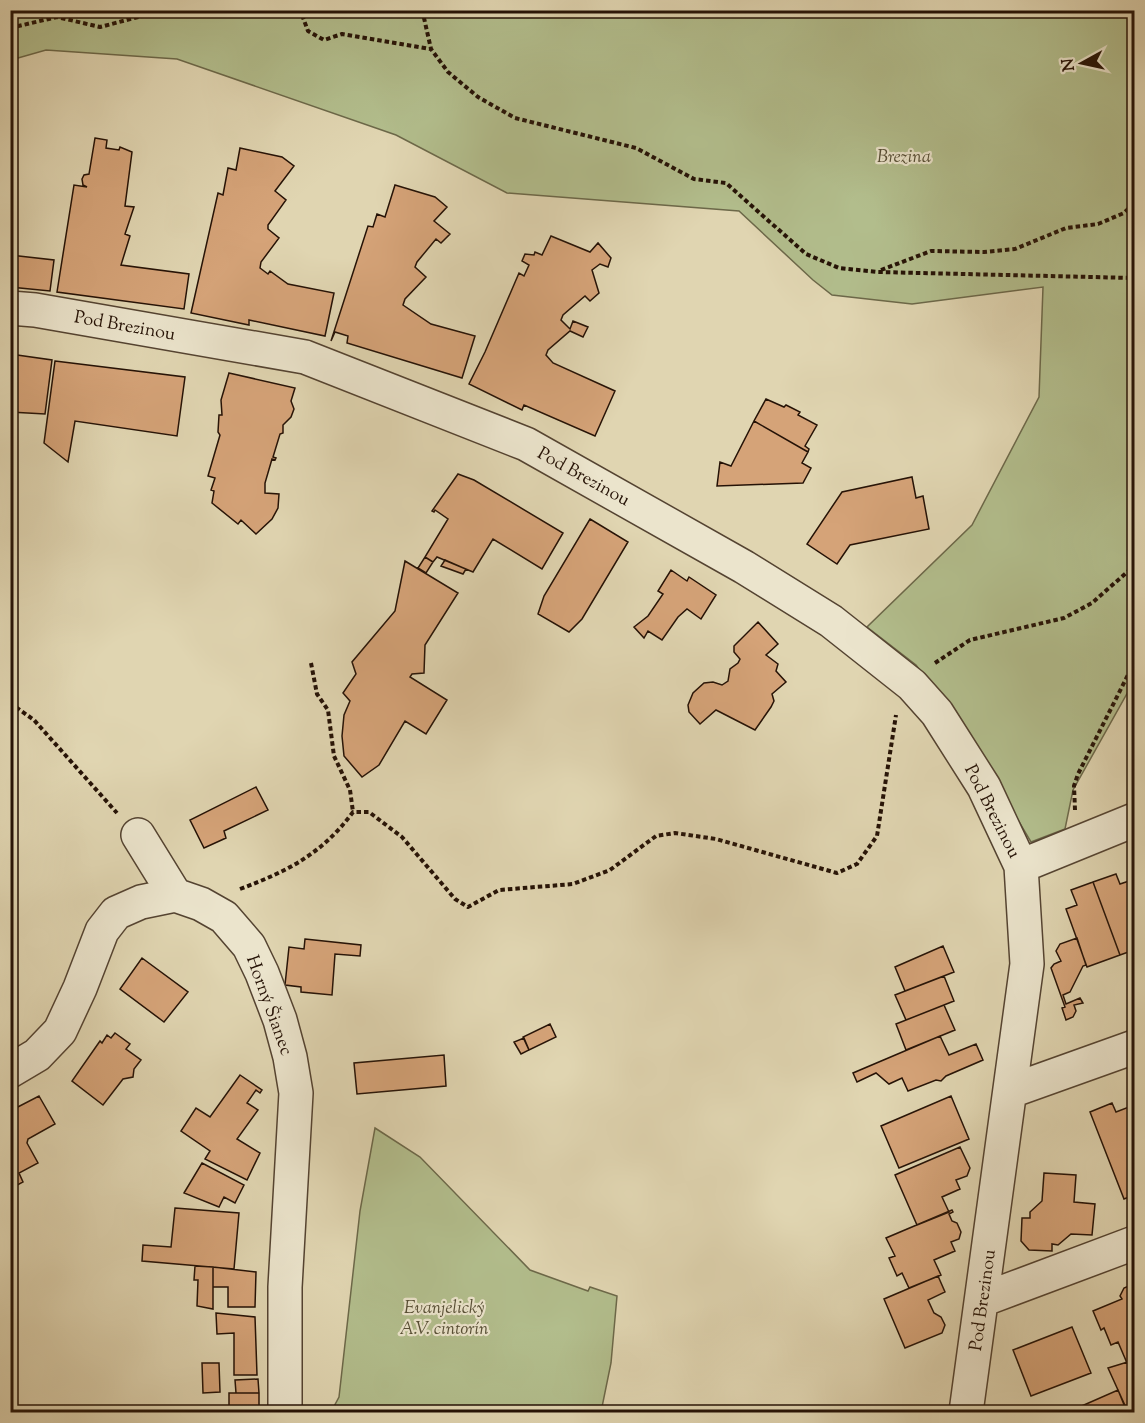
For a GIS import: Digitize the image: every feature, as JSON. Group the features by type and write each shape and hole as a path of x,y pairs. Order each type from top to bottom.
{"street":[{"name":"Pod Brezinou","path":"10,308 35,310 305,357 526,444 744,567 922,676 937,713 984,787 1021,866 1027,964 966,1413"},
{"name":"Pod Brezinou","path":"1021,866 1134,820"},
{"path":"10,1071 37,1056 60,1031 102,931 116,913 141,902 175,895 138,835"},
{"name":"Horný Šianec","path":"175,895 201,904 224,917 249,946 280,1020 290,1057 296,1094 285,1287 285,1413"},
{"path":"1011,1091 1134,1047"},
{"path":"982,1300 1134,1243"}],"path":[{"path":"10,28 57,17 100,27 165,10"},
{"path":"288,10 302,15 308,31 324,40 342,34 431,49"},
{"path":"424,10 431,49 448,72 478,97 515,118 636,148 694,179 726,183 806,254 839,268 878,272 1134,278"},
{"path":"878,272 931,251 984,252 1015,249 1066,228 1098,224 1124,213 1134,203"},
{"path":"353,812 369,812 402,837 455,899 468,907 499,891 573,884 610,870 656,836 675,833 716,839 837,873 857,864 877,836 898,699 922,676 970,640 1064,618 1092,603 1134,566"},
{"path":"276,876 315,852 353,812 350,790 334,756 328,710 317,694 311,663"},
{"path":"1075,820 1074,786 1078,774 1134,663"},
{"path":"10,703 34,720 138,835"}],"green space":[{"name":"Brezina","path":"11,10 1134,11 1134,681 1073,790 1065,829 1031,842 960,722 916,665 867,627 972,525 1039,397 1043,287 912,304 832,295 739,211 507,193 396,135 177,59 46,50 11,60"},
{"name":"Evanjelický A.V. cintorín","path":"375,1128 420,1157 530,1270 588,1291 590,1287 617,1296 611,1363 601,1412 331,1412 339,1397 360,1211"}],"building":[{"path":"95,138 107,140 106,148 119,150 120,147 132,152 125,206 134,207 125,234 130,236 121,265 189,274 184,309 57,292 74,185 87,187 83,185 82,179 84,175 89,174"},
{"path":"240,148 282,157 294,166 275,191 286,200 268,225 268,229 279,238 261,262 260,268 268,274 270,271 288,284 334,293 325,336 249,320 249,325 191,313 218,193 223,195 228,168 236,170"},
{"path":"395,185 435,197 447,207 434,221 450,234 441,243 436,239 417,262 415,267 426,277 405,299 403,305 431,324 475,336 462,378 347,343 348,336 335,332 331,341 368,226 373,227 377,214 385,217"},
{"path":"551,236 590,252 598,243 611,258 608,267 600,264 592,270 599,293 590,301 585,296 563,315 561,320 570,329 573,321 588,327 583,337 570,331 548,350 546,355 553,363 615,391 595,436 524,405 522,410 469,384 519,273 524,276 529,265 522,261 525,254 534,255 535,252 542,255"},
{"path":"10,255 54,260 50,291 10,287"},
{"path":"10,354 52,360 45,414 10,412"},
{"path":"55,361 185,377 177,436 75,421 68,462 44,443"},
{"path":"229,373 295,388 291,401 294,409 291,417 283,425 283,433 280,434 273,457 276,458 272,459 265,483 265,493 279,494 278,508 272,519 256,534 241,520 238,524 212,503 214,491 211,490 215,478 208,476 220,435 218,432 219,415 222,415 221,400"},
{"path":"766,399 800,412 798,415 817,425 805,446 809,449 808,452 754,421"},
{"path":"754,421 808,452 802,463 811,468 803,483 717,486 720,462 731,466"},
{"path":"458,474 474,480 563,533 542,569 493,539 473,572 437,557 433,562 425,557 448,519 435,510 432,511"},
{"path":"912,477 916,498 923,496 929,529 850,545 837,564 807,544 842,492"},
{"path":"590,519 628,542 582,619 569,632 538,614 544,596"},
{"path":"425,557 433,562 426,573 418,568"},
{"path":"445,560 466,569 463,574 441,566"},
{"path":"405,561 458,593 425,645 424,673 412,674 410,677 447,700 426,734 405,721 379,765 362,777 344,756 342,736 344,715 350,701 343,693 356,674 352,662 395,611"},
{"path":"671,570 687,581 689,577 716,595 701,619 687,609 678,617 662,640 648,631 644,638 634,627 648,616 663,594 658,591"},
{"path":"758,622 778,644 766,655 778,664 776,671 786,682 772,694 774,701 755,730 716,710 700,724 689,712 688,705 693,693 704,683 713,682 722,685 728,681 730,669 740,659 734,652 734,646"},
{"path":"256,787 268,810 224,831 226,838 204,848 190,820"},
{"path":"1116,874 1120,884 1129,881 1134,895 1134,950 1120,955 1093,882"},
{"path":"1093,882 1120,955 1087,967 1066,909 1077,905 1071,890"},
{"path":"1077,938 1086,965 1083,966 1070,992 1063,995 1066,1004 1080,998 1083,1003 1074,1005 1076,1011 1073,1017 1066,1020 1062,1008 1065,1007 1051,968 1061,961 1056,951 1060,944"},
{"path":"305,939 361,945 360,956 335,954 332,995 301,992 301,987 285,985 289,947 304,949"},
{"path":"943,946 954,972 905,991 895,967"},
{"path":"142,958 188,992 164,1022 120,989"},
{"path":"944,976 954,1001 906,1020 895,995"},
{"path":"944,1005 955,1030 906,1050 896,1024"},
{"path":"550,1024 556,1037 529,1050 523,1037"},
{"path":"115,1033 130,1044 126,1049 141,1060 134,1069 133,1077 123,1079 103,1105 72,1081 100,1041 102,1043 107,1035 111,1038"},
{"path":"940,1036 949,1055 976,1044 983,1060 946,1076 941,1081 936,1080 908,1091 902,1078 889,1084 876,1073 857,1082 853,1073"},
{"path":"524,1038 529,1050 521,1054 514,1042"},
{"path":"444,1055 446,1086 357,1094 354,1063"},
{"path":"240,1075 262,1090 260,1093 256,1090 247,1103 258,1110 237,1139 260,1153 247,1180 205,1159 210,1151 181,1131 196,1108 210,1117"},
{"path":"39,1096 55,1124 28,1139 27,1143 38,1163 19,1173 23,1182 10,1189 10,1108 12,1110"},
{"path":"951,1096 969,1139 899,1168 881,1126"},
{"path":"1112,1103 1116,1112 1134,1105 1134,1145 1132,1146 1134,1195 1124,1199 1090,1112"},
{"path":"960,1147 970,1168 967,1176 956,1180 960,1189 942,1197 949,1212 917,1225 895,1175"},
{"path":"202,1163 244,1185 235,1203 224,1197 219,1207 184,1193"},
{"path":"1044,1173 1076,1175 1074,1202 1095,1204 1092,1235 1071,1234 1058,1245 1052,1244 1052,1251 1029,1250 1021,1241 1022,1218 1030,1218 1030,1212 1042,1201"},
{"path":"175,1208 239,1213 234,1269 142,1261 143,1245 171,1247"},
{"path":"952,1210 953,1212 949,1214 961,1232 959,1239 951,1242 955,1251 934,1260 941,1275 909,1288 902,1273 897,1276 889,1258 895,1256 886,1238"},
{"path":"195,1266 213,1267 213,1309 197,1306 198,1280 194,1280"},
{"path":"213,1267 256,1272 255,1307 228,1307 228,1287 213,1287"},
{"path":"938,1276 945,1292 928,1300 934,1313 941,1317 945,1325 942,1333 905,1348 884,1299"},
{"path":"1134,1286 1134,1360 1127,1363 1118,1342 1111,1345 1104,1328 1101,1330 1093,1311 1122,1299 1120,1296 1124,1288"},
{"path":"216,1313 255,1317 257,1375 234,1375 234,1333 217,1334"},
{"path":"1072,1327 1091,1373 1031,1396 1013,1350"},
{"path":"1134,1360 1134,1412 1128,1412 1108,1368"},
{"path":"202,1363 219,1363 220,1392 203,1393"},
{"path":"258,1379 259,1393 236,1393 235,1380"},
{"path":"1118,1390 1127,1412 1068,1412"},
{"path":"229,1393 259,1393 259,1412 229,1412"}]}
